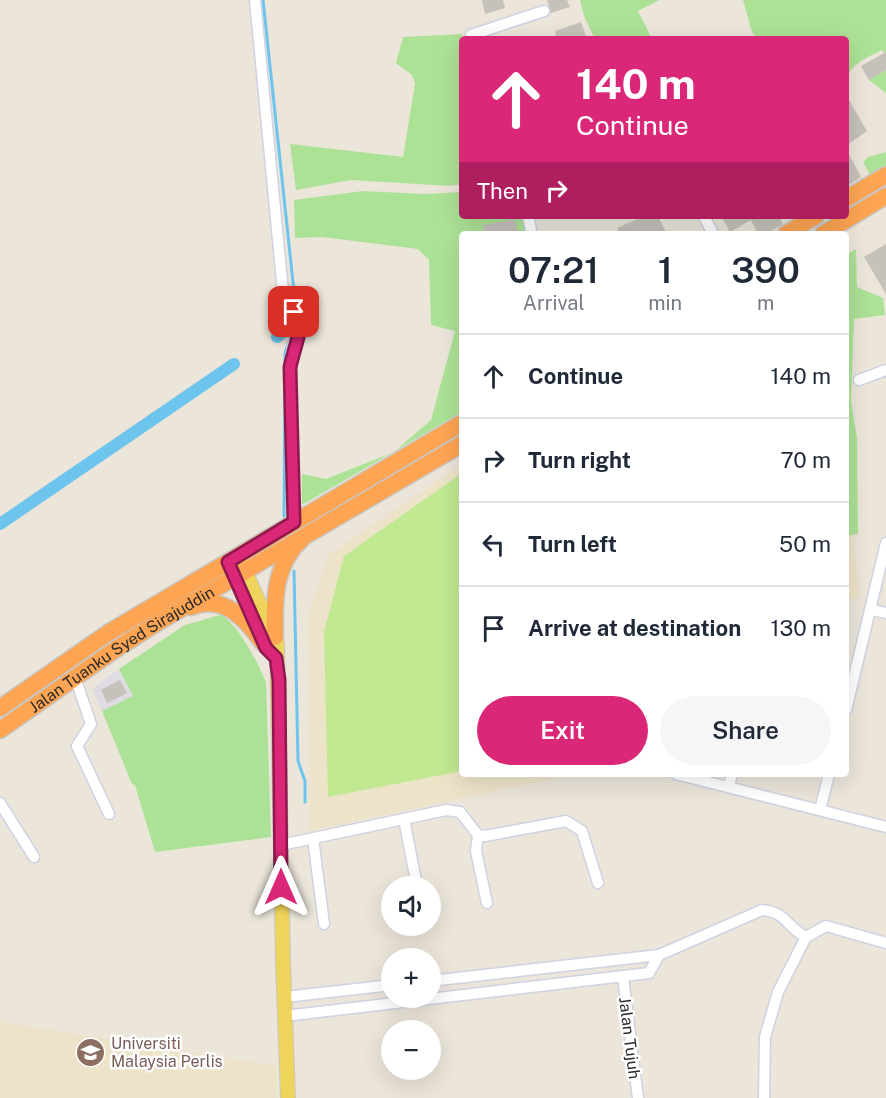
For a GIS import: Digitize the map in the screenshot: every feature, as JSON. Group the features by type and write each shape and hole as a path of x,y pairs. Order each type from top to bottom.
{"highway":[{"path":"849,197 886,175"},
{"path":"849,218 886,196"},
{"path":"791,231 811,219"},
{"path":"828,231 848,219"},
{"name":"Jalan Tuanku Syed Sirajuddin","path":"0,730 160,621 294,522 459,425"},
{"name":"Jalan Tuanku Syed Sirajuddin","path":"0,708 108,633 236,566 310,531 459,446"},
{"path":"269,640 281,570 297,544 310,531"},
{"path":"160,621 197,604 215,603 240,614 269,640"},
{"path":"34,685 44,699"}],"main road":[{"path":"236,566 276,658 279,680 288,1098"}],"street":[{"path":"255,0 285,313 294,312 301,318 293,345 290,368 294,522"},
{"path":"471,36 471,34 544,11"},
{"path":"859,380 886,370"},
{"path":"849,698 872,610 886,543"},
{"path":"872,610 886,613"},
{"path":"75,677 91,724 77,746 109,814"},
{"path":"689,777 886,826"},
{"path":"729,786 731,777"},
{"path":"820,810 828,777"},
{"path":"0,803 34,857"},
{"path":"281,845 456,810 478,835 476,851 487,903"},
{"path":"404,819 415,876"},
{"path":"478,835 566,821 582,831 598,883"},
{"path":"313,838 324,924"},
{"path":"441,980 659,955 762,910 775,911 785,917 795,931 806,937"},
{"path":"764,1098 765,1037 778,992 806,937 826,926 886,943"},
{"path":"285,1016 649,973 659,955"},
{"name":"Jalan Tujuh","path":"623,977 638,1098"},
{"path":"285,997 381,986"}],"shaded area":[{"path":"459,466 459,777 561,777 310,831 308,614 328,555"},
{"path":"849,519 861,597 849,599"},
{"path":"119,669 133,696 102,711 92,689"},
{"name":"Universiti Malaysia Perlis","path":"0,1022 277,1066 277,1098 0,1098"}],"green space":[{"path":"580,0 659,0 638,11 650,36 594,36 584,16"},
{"path":"743,0 886,0 886,56 882,50 871,55 855,66 849,74 849,36 755,36 752,32"},
{"path":"462,34 459,36 459,184 450,186 351,180 296,190 290,144 403,157 415,84 412,75 396,63 403,37"},
{"path":"886,70 886,93 869,80"},
{"path":"886,152 886,167 870,175 863,162 868,157"},
{"path":"363,191 424,194 459,192 459,219 523,219 526,231 459,231 459,414 396,451 431,420 455,331 431,325 429,260 418,249 322,237 295,238 294,200"},
{"path":"856,249 857,287 883,298 885,315 854,319 851,401 857,438 858,534 849,536 849,253"},
{"path":"391,453 302,505 302,474 326,479"},
{"path":"459,475 459,772 328,797 324,632 344,556"},
{"path":"220,615 240,634 266,683 271,837 155,852 135,785 132,784 102,711 133,696 119,669 185,625"}],"building":[{"path":"482,0 503,0 505,8 485,14"},
{"path":"547,0 567,0 570,7 551,13"},
{"path":"581,22 586,36 556,36 555,31"},
{"path":"886,52 886,70 869,80 861,66"},
{"path":"849,100 867,131 849,144"},
{"path":"849,155 861,177 849,185"},
{"path":"515,219 517,231 484,231 483,225"},
{"path":"637,219 660,219 666,231 618,231 617,228"},
{"path":"723,219 780,219 783,224 771,231 756,231 751,220 729,231"},
{"path":"886,244 886,294 864,257"},
{"path":"120,680 127,693 107,703 101,690"}],"waterway":[{"path":"263,0 295,301"},
{"path":"285,367 285,353 295,323"},
{"path":"277,337 295,323"},
{"path":"0,524 234,364"},
{"path":"284,516 285,380"},
{"path":"294,571 298,761 305,781 305,802"}],"place":[{"name":"Universiti Malaysia Perlis","path":"90,1052"}],"route":[{"path":"281,887 279,680 276,658 266,648 228,562 294,522 290,368 293,345 301,324 301,318 294,312"}]}
